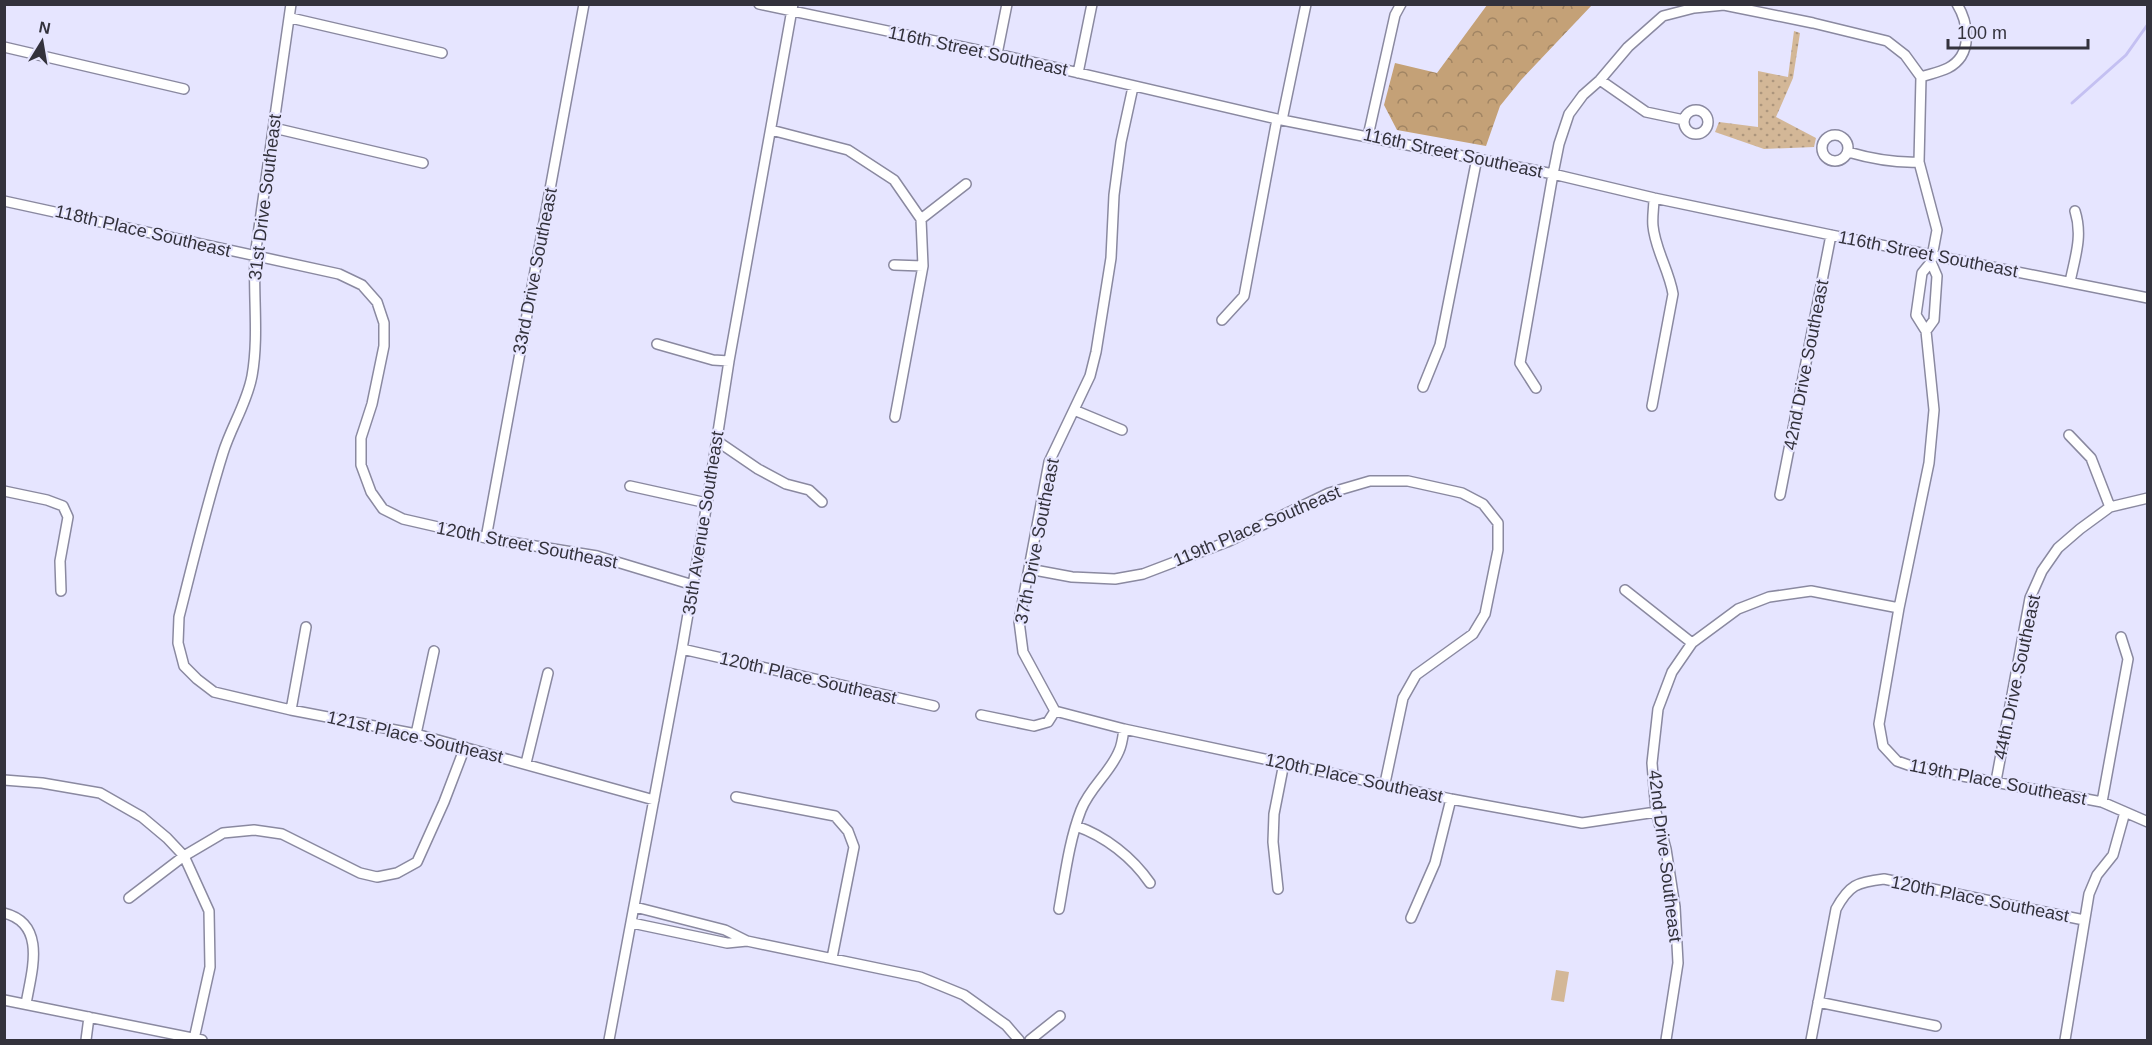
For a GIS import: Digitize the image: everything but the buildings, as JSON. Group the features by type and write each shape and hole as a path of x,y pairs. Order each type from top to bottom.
{"street":[{"name":"31st Drive Southeast","path":"184,666 178,643 179,617 223,450 240,413 252,377 255,344 253,295 255,256 291,18 291,4"},
{"name":"33rd Drive Southeast","path":"486,538 584,4"},
{"name":"116th Street Southeast","path":"759,4 793,8 1133,87 1553,174 1932,258 2148,298"},
{"path":"997,54 1007,4"},
{"path":"1078,73 1092,4"},
{"path":"1222,320 1244,296 1306,4"},
{"path":"1368,136 1395,15 1401,4"},
{"path":"1921,77 1950,67 1962,54 1967,40 1965,18 1957,4"},
{"path":"1536,388 1520,363 1553,174 1559,144 1569,114 1583,95 1600,80 1628,47 1663,16 1694,8 1724,5 1887,41 1905,55 1921,77 1919,162 1937,230 1932,258 1922,273 1917,315 1926,331 1934,320 1937,276 1932,258"},
{"name":"35th Avenue Southeast","path":"609,1041 682,649 729,361 793,8"},
{"path":"291,18 442,53"},
{"path":"4,47 184,89"},
{"path":"1600,80 1646,112 1684,120"},
{"name":"37th Drive Southeast","path":"1055,711 1023,652 1019,621 1048,462 1090,376 1105,304 1111,258 1114,195 1121,142 1133,87"},
{"path":"274,128 423,163"},
{"path":"771,130 848,150 894,180 921,219 923,266 895,417"},
{"path":"1848,152 1887,162 1919,162"},
{"path":"1423,387 1440,345 1476,158"},
{"path":"921,219 966,184"},
{"path":"1652,406 1673,294 1670,276 1652,224 1654,198"},
{"name":"118th Place Southeast","path":"4,201 339,274 362,285 377,302 384,323 384,346 372,404 361,438 361,465 370,492"},
{"path":"2070,282 2080,236 2080,225 2075,212"},
{"name":"42nd Drive Southeast","path":"1780,495 1831,235"},
{"path":"894,265 923,266"},
{"name":"119th Place Southeast","path":"1926,331 1934,410 1929,463 1899,608 1879,724 1883,747 1897,761 1914,767 2102,802 2148,822"},
{"path":"657,345 713,360 729,361"},
{"path":"1074,410 1122,430"},
{"path":"2069,435 2091,458 2110,507 2148,498"},
{"path":"717,441 758,469 786,483 809,490 822,502"},
{"name":"119th Place Southeast","path":"1029,569 1072,577 1115,579 1143,574 1227,542 1329,493 1370,481 1408,481 1462,493 1484,504 1498,523 1498,550 1485,614 1473,634 1416,675 1403,698 1385,783"},
{"path":"630,486 707,504"},
{"path":"4,491 47,500 63,506 68,518 60,561 61,591"},
{"name":"120th Street Southeast","path":"370,492 383,508 404,519 486,538 597,556 693,585"},
{"name":"44th Drive Southeast","path":"1996,781 2030,598 2042,571 2058,548 2110,507"},
{"path":"1625,590 1692,643 1738,609 1769,597 1811,591 1899,608"},
{"path":"291,710 306,627"},
{"path":"2102,802 2128,659 2121,637"},
{"name":"42nd Drive Southeast","path":"1666,1041 1678,963 1671,884 1666,849 1656,812 1652,764 1658,709 1672,672 1692,643"},
{"name":"120th Place Southeast","path":"682,649 934,706"},
{"path":"416,734 434,651"},
{"name":"121st Place Southeast","path":"184,666 214,692 291,710 416,734 654,800"},
{"path":"526,763 548,673"},
{"path":"981,715 1034,726 1048,722 1055,711"},
{"name":"120th Place Southeast","path":"1055,711 1124,729 1385,783 1451,799 1582,823 1656,812"},
{"path":"1059,909 1081,809 1090,792 1111,766 1120,750 1124,729"},
{"path":"129,898 184,856 222,833 254,830 282,834 360,873 377,877 397,873 417,862 444,802 465,747"},
{"path":"1278,889 1273,842 1274,814 1284,763"},
{"path":"4,780 42,783 100,793 142,817 167,838 184,856 209,911 210,967 198,1040 4,1000"},
{"path":"736,797 835,816 848,831 854,847 832,958"},
{"path":"1411,918 1435,863 1451,799"},
{"path":"2065,1041 2089,894 2097,875 2113,855 2125,812"},
{"path":"1076,826 1091,831 1123,852 1150,883"},
{"name":"120th Place Southeast","path":"1818,1002 1836,909 1845,893 1860,882 1884,879 2084,920"},
{"path":"635,907 725,930 747,941 920,976 964,995 1006,1025 1019,1041"},
{"path":"4,913 14,915 22,922 33,941 35,953 26,1004"},
{"path":"632,923 727,943 747,941"},
{"path":"1810,1041 1818,1002 1936,1026"},
{"path":"1030,1041 1060,1016"},
{"path":"86,1041 89,1017"}],"shaded area":[{"path":"1794,31 1800,33 1793,78 1776,117 1816,138 1814,147 1764,149 1715,132 1719,122 1758,127 1758,71 1788,77"},
{"path":"1556,970 1569,972 1564,1002 1551,1000"}],"green space":[{"path":"1487,5 1592,5 1521,80 1500,106 1486,146 1397,130 1384,105 1395,63 1437,73"}],"waterway":[{"path":"2072,103 2126,55 2148,24"}]}
